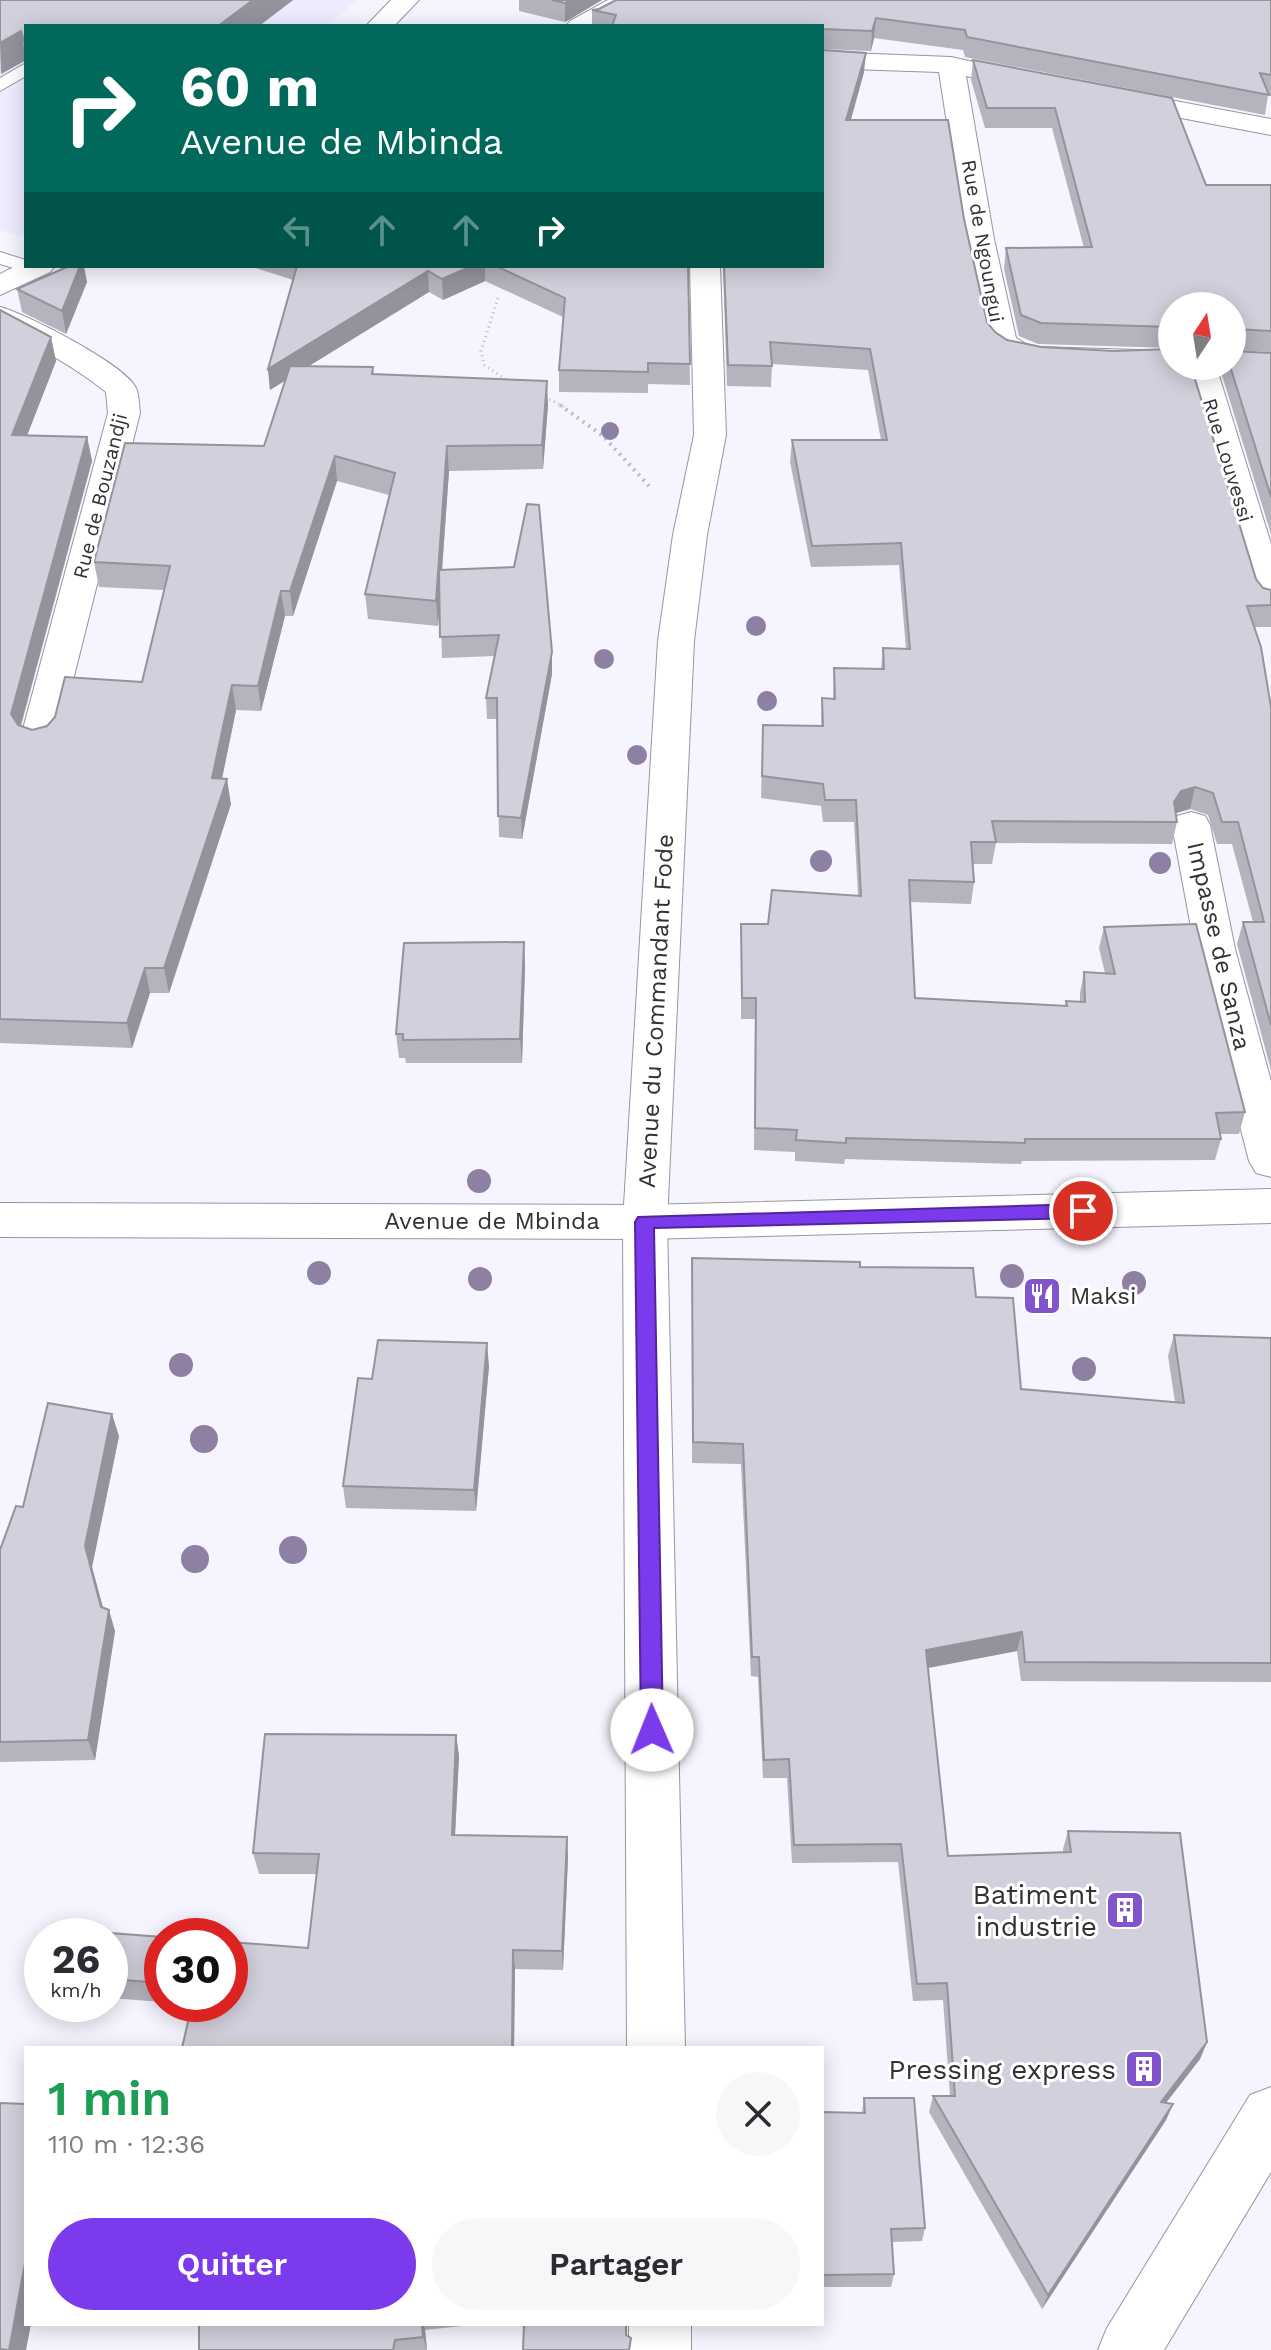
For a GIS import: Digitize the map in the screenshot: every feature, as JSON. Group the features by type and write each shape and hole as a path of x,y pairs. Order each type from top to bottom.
{"street":[{"path":"381,24 406,0"},
{"path":"599,23 627,0"},
{"path":"824,60 951,65 1008,77"},
{"name":"Rue de Ngoungui","path":"951,65 986,279 1002,342 1016,352 1038,356 1158,360"},
{"path":"1084,92 1271,127"},
{"path":"0,286 30,268"},
{"name":"Avenue du Commandant Fode","path":"656,2046 645,1222 676,641 690,535 710,435 705,268"},
{"name":"Rue de Bouzandji","path":"0,316 65,348 101,372 121,389 124,413 39,740"},
{"name":"Rue Louvessi","path":"1204,380 1271,600"},
{"name":"Impasse de Sanza","path":"1191,825 1215,949 1271,1161"},
{"name":"Avenue de Mbinda","path":"0,1220 645,1222 1271,1206"},
{"path":"1129,2350 1271,2116"},
{"path":"660,2326 660,2350"}],"lane":[{"path":"0,86 24,69"},
{"path":"0,258 24,265"}],"path":[{"path":"498,298 481,351 484,365 514,383"},
{"path":"540,395 565,406 617,448 690,535"}],"shaded area":[{"path":"0,0 357,0 328,24 24,24 24,232 19,236 0,230"}],"building":[{"path":"0,0 253,0 221,24 24,24 24,41 21,31 0,43"},
{"path":"616,0 1271,0 1271,75 1260,73 1269,95 967,37 965,30 876,18 872,31 824,29 824,24 613,24 616,15 592,10"},
{"path":"824,50 866,53 846,120 948,120 964,219 987,322 995,332 1007,340 1041,347 1114,351 1158,349 1158,380 1195,380 1256,579 1263,588 1271,590 1271,605 1247,606 1261,647 1271,707 1271,1025 1243,922 1264,922 1238,822 1222,822 1213,793 1195,787 1181,791 1174,802 1177,822 992,821 996,842 971,842 974,882 909,880 915,998 1067,1006 1066,1001 1085,1002 1084,972 1115,974 1104,927 1196,924 1245,1112 1216,1113 1221,1139 1025,1139 1025,1143 846,1138 846,1143 796,1140 797,1130 755,1128 756,998 742,998 741,924 768,924 772,890 861,896 856,800 825,800 823,784 762,776 763,725 823,726 822,698 835,699 834,668 884,669 883,648 910,649 901,543 812,546 792,440 887,440 870,349 770,342 772,366 728,365 724,268 824,268"},
{"path":"973,60 1172,98 1206,185 1271,185 1271,331 1246,330 1246,292 1158,292 1158,327 1041,323 1021,315 1006,248 1092,247 1055,108 987,108"},
{"path":"64,268 79,268 62,311 17,289"},
{"path":"296,268 467,268 442,279 428,271 268,369"},
{"path":"500,268 688,268 690,364 648,363 648,372 559,370 565,298"},
{"path":"0,310 51,337 12,435 87,437 11,714 18,725 32,730 47,726 55,717 65,677 142,682 170,566 94,562 125,443 264,446 290,366 373,367 372,374 547,381 542,445 447,446 436,601 365,594 395,473 335,456 290,591 281,591 258,686 232,685 212,778 227,779 164,968 145,968 127,1023 0,1019"},
{"path":"1246,352 1271,353 1271,497 1234,380 1246,380"},
{"path":"527,504 539,505 552,652 521,818 498,816 497,698 486,698 499,635 440,637 439,570 514,567"},
{"path":"524,942 520,1039 403,1040 403,1034 396,1034 404,943"},
{"path":"692,1258 860,1262 860,1267 973,1268 976,1297 1013,1298 1021,1389 1184,1403 1174,1335 1271,1338 1271,1663 1025,1662 1022,1632 926,1650 948,1856 1071,1852 1068,1831 1180,1833 1207,2042 1161,2102 1173,2104 1048,2295 933,2096 955,2096 947,1983 917,1984 901,1844 794,1845 789,1759 764,1760 759,1657 752,1657 743,1444 693,1442"},
{"path":"378,1340 487,1343 474,1490 343,1486 358,1378 372,1379"},
{"path":"48,1403 112,1414 85,1546 101,1607 109,1610 88,1740 0,1742 0,1550 16,1506 23,1507"},
{"path":"265,1734 456,1735 452,1835 567,1837 562,1951 513,1950 512,2046 182,2046 188,2022 248,2022 248,1943 308,1948 319,1854 253,1853"},
{"path":"128,1934 144,1936 144,1982 128,1980"},
{"path":"864,2098 914,2098 925,2228 891,2229 894,2274 824,2275 824,2112 865,2113"},
{"path":"0,2103 24,2104 24,2269 9,2350 0,2349"},
{"path":"199,2326 422,2326 423,2337 395,2340 393,2350 199,2350"},
{"path":"524,2326 626,2326 626,2335 631,2338 629,2350 523,2350"}],"place":[{"name":"Maksi","path":"1042,1296"},
{"name":"Batiment industrie","path":"1125,1910"},
{"name":"Pressing express","path":"1144,2069"}],"route":[{"path":"652,1730 645,1222 1083,1211"}]}
